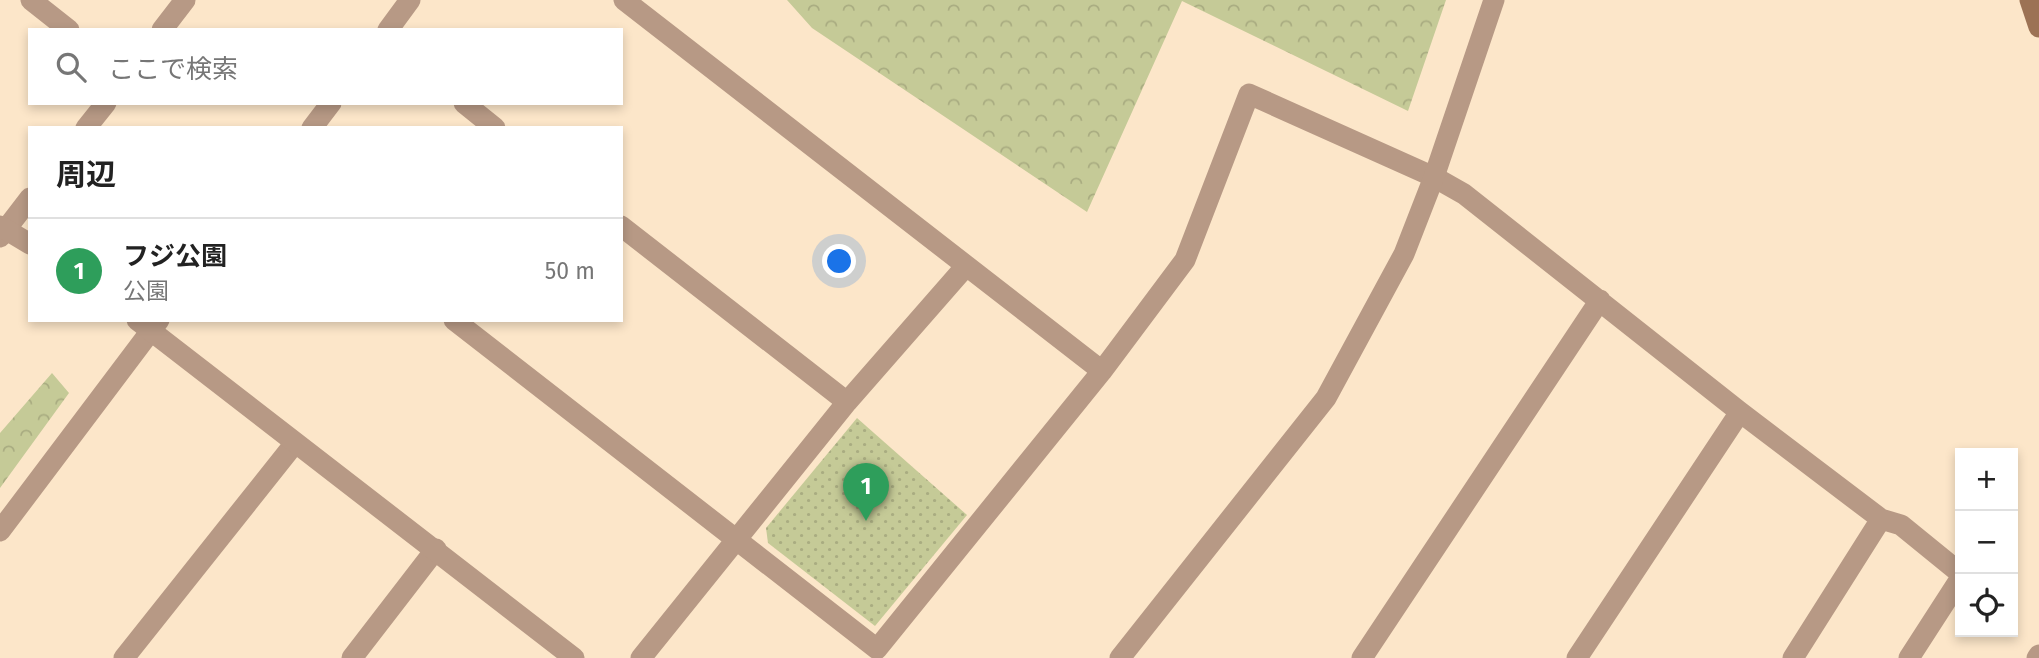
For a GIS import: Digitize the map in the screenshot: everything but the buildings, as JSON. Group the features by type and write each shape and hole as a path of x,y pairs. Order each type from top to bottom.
{"main road":[{"path":"2030,0 2039,27"}],"street":[{"path":"30,0 66,28"},
{"path":"164,28 185,0"},
{"path":"389,28 410,0"},
{"path":"624,0 1102,371"},
{"path":"1120,658 1326,398 1404,254 1434,177 1494,0"},
{"path":"457,322 877,649 1102,371 1185,260 1249,94 1434,177 1464,194 1740,412 1881,519 1901,526 1955,569"},
{"path":"88,126 104,105"},
{"path":"314,126 329,105"},
{"path":"466,105 493,126"},
{"path":"28,200 2,231 28,243"},
{"path":"623,228 847,402"},
{"path":"641,658 847,402 966,265"},
{"path":"1362,658 1600,300"},
{"path":"0,531 149,324 295,443 436,549 574,658"},
{"path":"1577,658 1740,412"},
{"path":"124,658 295,443"},
{"path":"1793,658 1881,519"},
{"path":"352,658 436,549"},
{"path":"1909,658 1955,587"}],"green space":[{"path":"787,0 1446,0 1408,111 1182,1 1087,212 812,28"},
{"path":"52,373 69,393 0,488 0,433"},
{"path":"857,418 967,515 875,626 768,543 766,528"}],"place":[{"name":"フジ公園","path":"866,521"}]}
